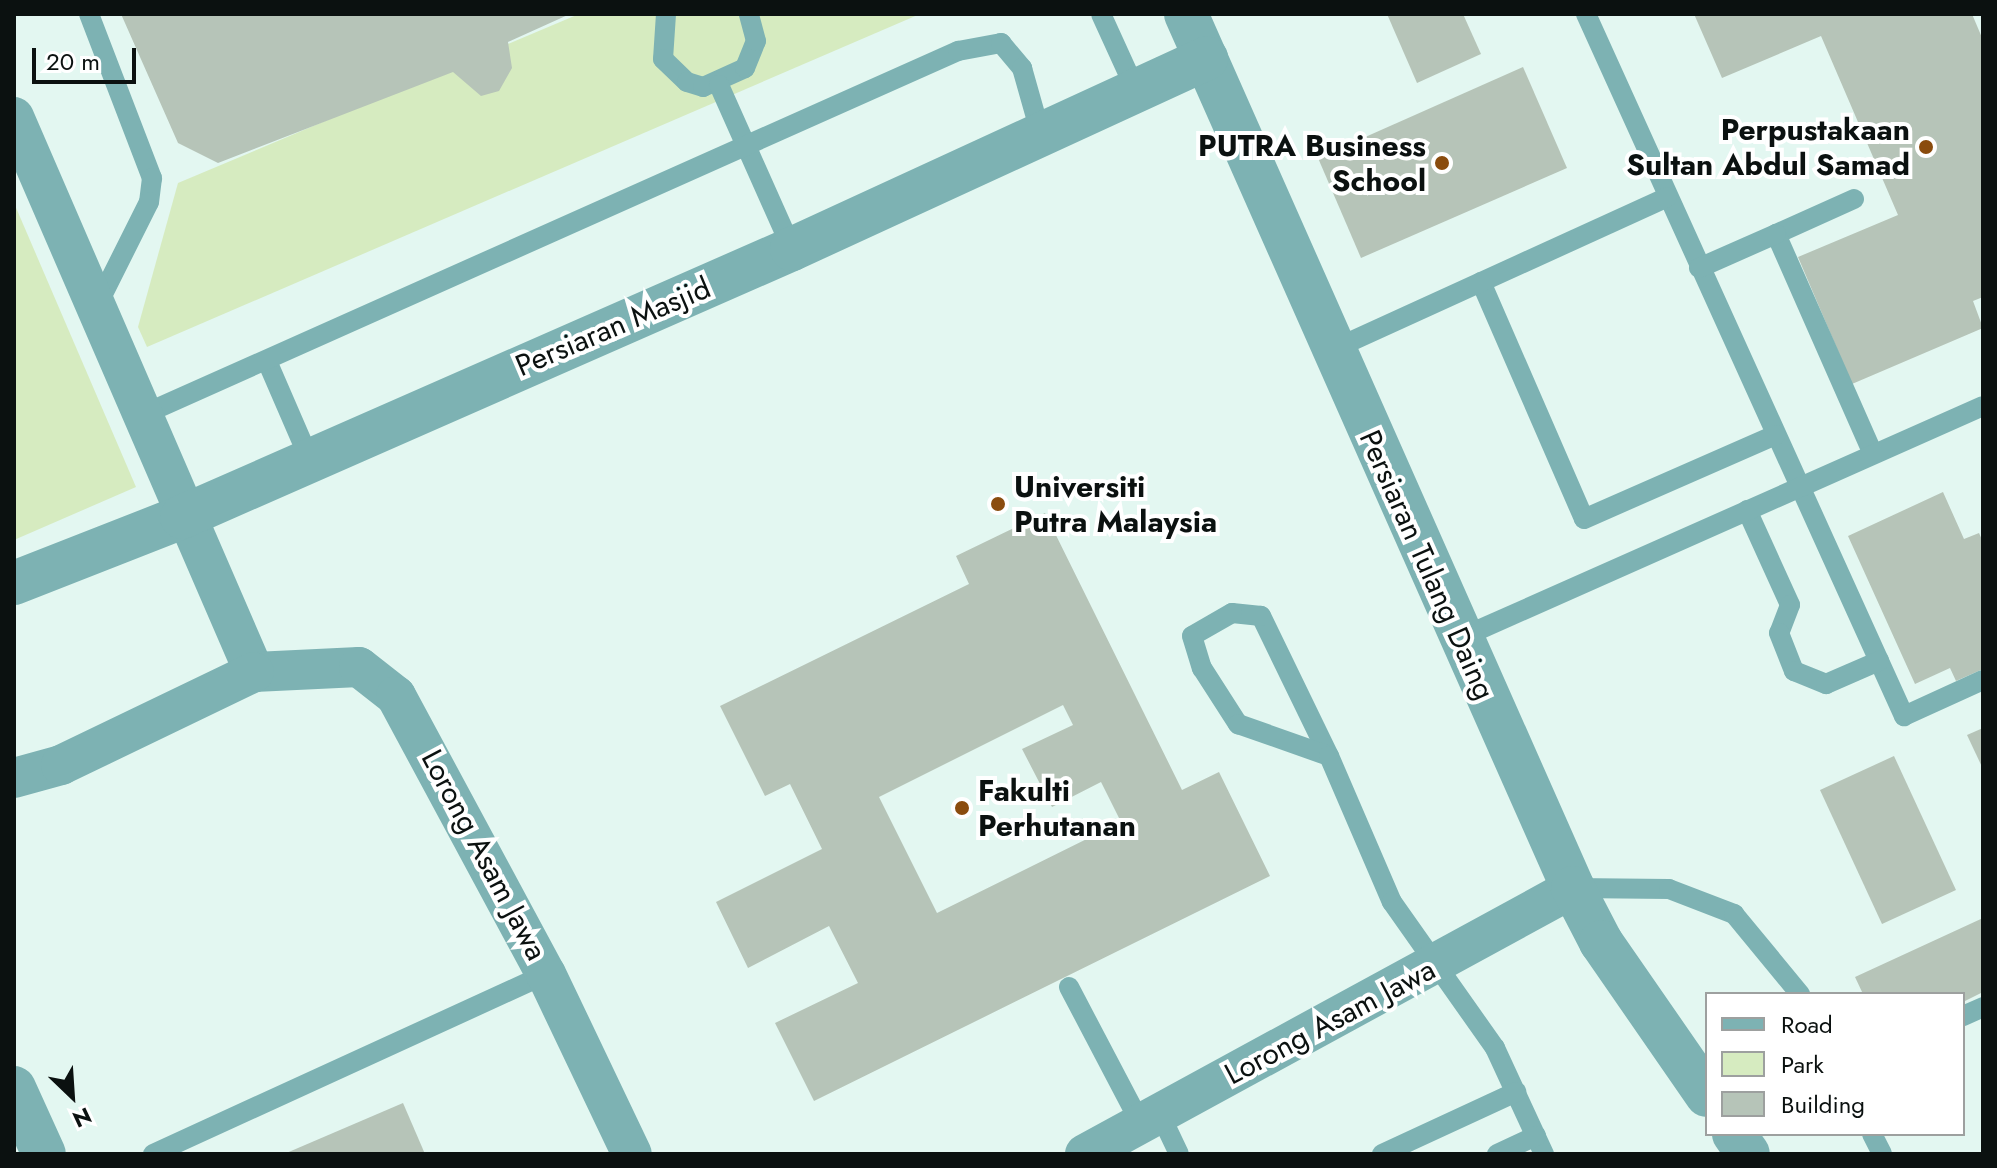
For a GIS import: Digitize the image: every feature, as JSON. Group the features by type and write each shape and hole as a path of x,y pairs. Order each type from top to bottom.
{"street":[{"name":"Persiaran Tulang Daing","path":"1186,14 1458,639 1573,888 1601,942 1705,1092"},
{"name":"Persiaran Masjid","path":"14,583 182,517 309,458 792,249 1206,59"},
{"path":"14,117 182,517 254,672"},
{"name":"Lorong Asam Jawa","path":"14,778 61,765 254,672 359,667 396,696 546,974 632,1154"},
{"name":"Lorong Asam Jawa","path":"1085,1154 1573,888"},
{"path":"14,1088 44,1154"},
{"path":"1735,1136 1748,1154"}],"lane":[{"path":"89,14 152,178 149,202 95,309"},
{"path":"666,14 659,43 673,72 703,87 719,85 753,55 749,14"},
{"path":"1101,14 1137,93"},
{"path":"1586,14 1798,488 1904,716 1983,680"},
{"path":"140,416 958,51 1001,43 1022,68 1041,135"},
{"path":"719,85 749,144 792,249"},
{"path":"1332,350 1667,197"},
{"path":"1699,268 1854,199"},
{"path":"1776,234 1873,454"},
{"path":"1481,282 1584,519 1775,435"},
{"path":"267,361 309,458"},
{"path":"1458,639 1983,406"},
{"path":"1747,510 1790,605 1779,633 1794,671 1826,684 1879,661"},
{"path":"1329,756 1238,724 1202,668 1192,636 1232,613 1261,616 1329,756 1392,902 1495,1048 1540,1145 1497,1154"},
{"path":"1573,888 1669,889 1734,914 1798,992"},
{"path":"153,1154 546,974"},
{"path":"1069,987 1150,1119 1179,1154"},
{"path":"1382,1154 1516,1092"},
{"path":"1873,1136 1882,1154"}],"green space":[{"path":"579,14 920,14 147,347 138,327 178,183"},
{"path":"14,203 136,487 14,540"}],"building":[{"path":"121,14 570,14 508,42 512,68 499,91 481,96 453,72 218,163 178,143"},
{"path":"1387,14 1463,14 1481,54 1417,83"},
{"name":"Perpustakaan Sultan Abdul Samad","path":"1694,14 1972,14 1983,40 1983,297 1973,301 1983,328 1852,384 1798,257 1898,215 1821,36 1722,78"},
{"name":"PUTRA Business School","path":"1523,67 1567,168 1361,258 1318,158"},
{"path":"1943,492 1964,539 1979,533 1983,542 1983,669 1956,681 1950,668 1915,684 1848,536"},
{"name":"Fakulti Perhutanan","path":"1045,513 1182,790 1219,772 1270,876 814,1101 775,1023 858,983 829,926 748,968 716,902 822,849 790,784 765,796 720,706 969,584 956,556","holes":["1063,705 1073,725 1022,749 1052,807 1101,782 1121,822 937,913 879,797"]},
{"path":"1983,728 1983,769 1967,735"},
{"path":"1894,756 1956,890 1882,924 1820,790"},
{"path":"1983,918 1983,992 1965,1001 1965,992 1862,992 1855,977"},
{"path":"403,1103 425,1154 284,1154"}],"place":[{"name":"Perpustakaan Sultan Abdul Samad","path":"1926,147"},
{"name":"PUTRA Business School","path":"1442,163"},
{"name":"Universiti Putra Malaysia","path":"998,504"},
{"name":"Fakulti Perhutanan","path":"962,808"}]}
